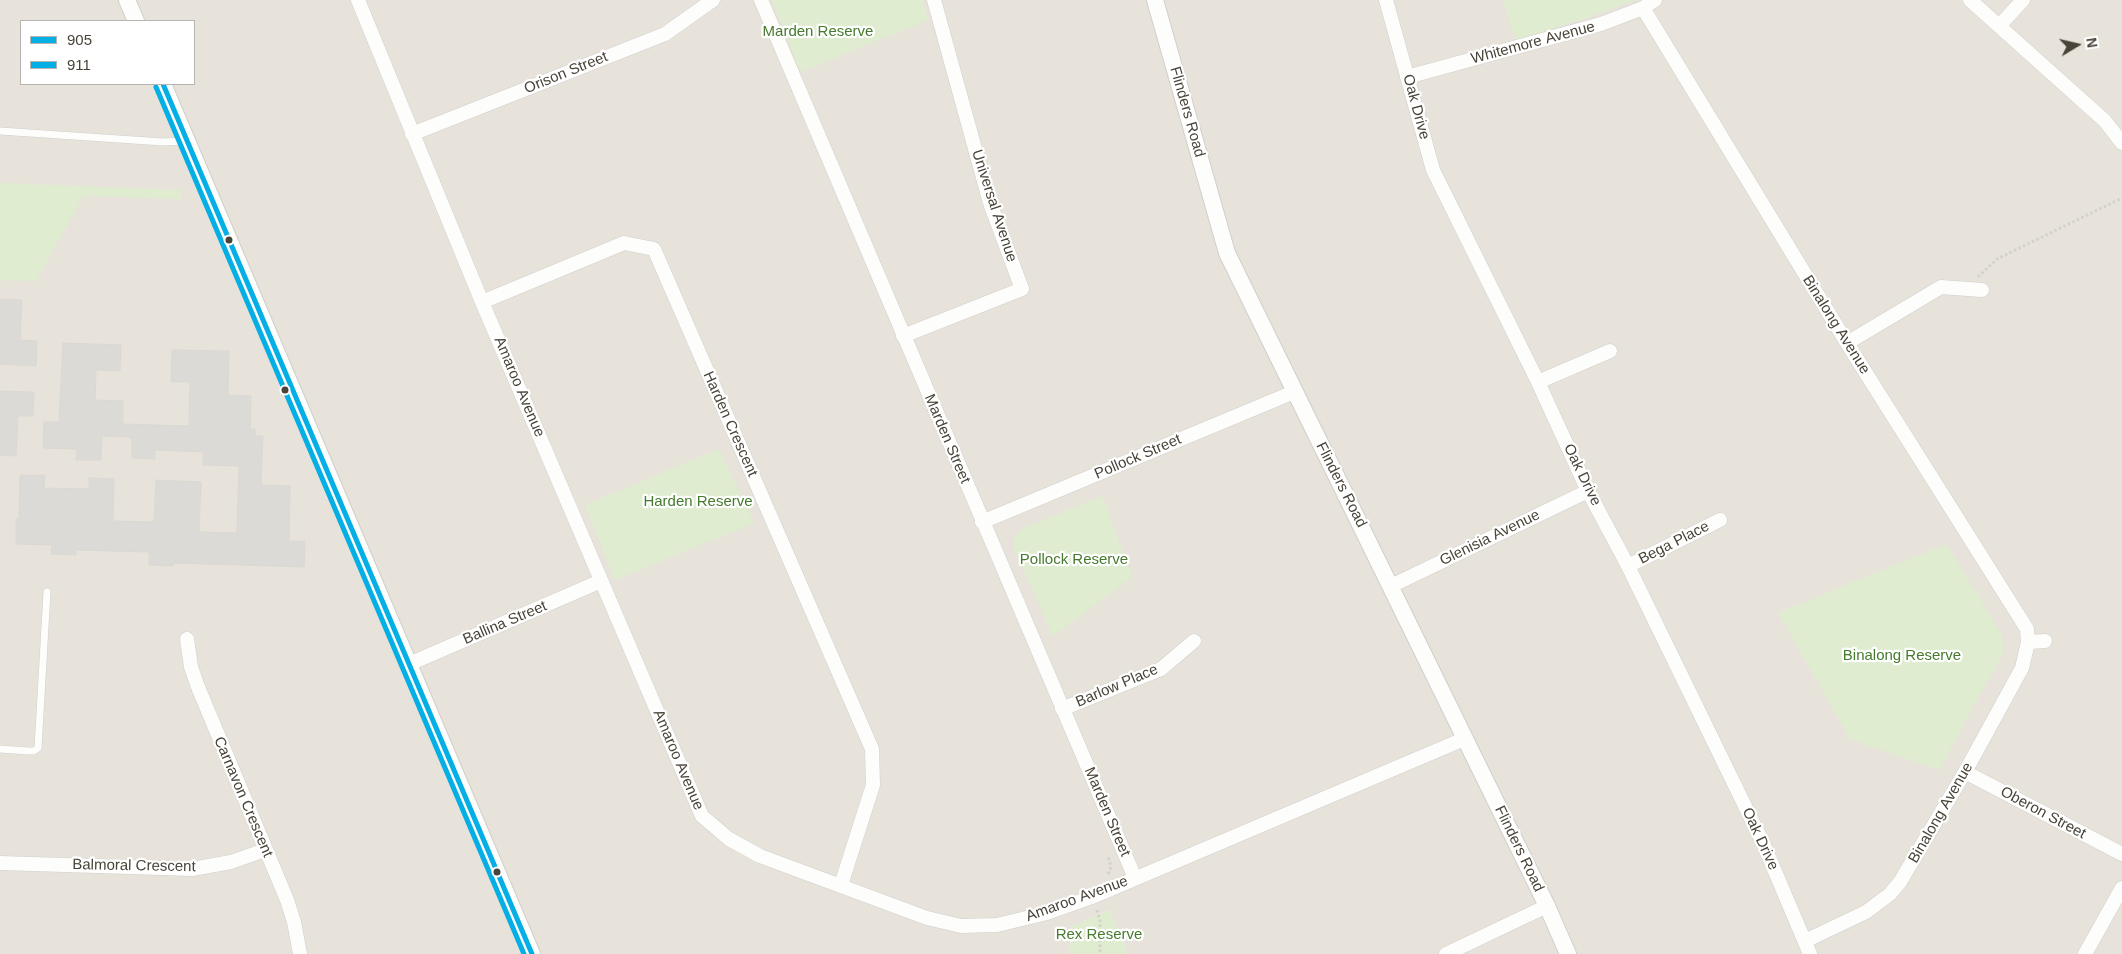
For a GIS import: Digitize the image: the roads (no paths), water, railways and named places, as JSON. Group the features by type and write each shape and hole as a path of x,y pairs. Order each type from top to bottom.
{"street":[{"path":"127,0 136,20"},
{"name":"Amaroo Avenue","path":"358,0 482,302 580,527 601,581 702,816 729,839 760,856 927,918 961,926 996,925 1047,913 1092,897 1464,739"},
{"name":"Orison Street","path":"412,134 665,34 713,0"},
{"name":"Marden Street","path":"761,0 1135,878"},
{"name":"Universal Avenue","path":"903,336 1022,289 990,203 934,0"},
{"name":"Flinders Road","path":"1155,0 1227,253 1547,906 1568,954"},
{"name":"Oak Drive","path":"1386,0 1433,170 1538,382 1588,491 1628,566 1763,843 1807,947"},
{"name":"Whitemore Avenue","path":"1407,77 1582,30 1643,8 1655,0"},
{"path":"1970,0 2105,121 2122,143"},
{"path":"2000,25 2023,0"},
{"name":"Binalong Avenue","path":"1643,8 1847,343 2027,629 2028,642 2022,668 1965,772 1900,882 1890,894 1866,912 1807,947"},
{"path":"163,85 532,954"},
{"name":"Harden Crescent","path":"482,302 624,243 654,249 872,749 873,786 841,885"},
{"path":"1847,343 1941,287 1976,290"},
{"path":"1538,382 1610,351"},
{"name":"Pollock Street","path":"982,522 1294,392"},
{"name":"Glenisia Avenue","path":"1391,586 1588,491"},
{"name":"Bega Place","path":"1628,566 1720,520"},
{"name":"Ballina Street","path":"409,664 601,581"},
{"name":"Carnavon Crescent","path":"187,639 191,667 198,687 287,900 294,922 300,954"},
{"path":"2028,642 2045,640"},
{"name":"Barlow Place","path":"1062,709 1161,669 1194,641"},
{"name":"Oberon Street","path":"1965,772 2122,854"},
{"name":"Balmoral Crescent","path":"0,863 192,868 231,862 265,850"},
{"path":"2085,954 2122,888"},
{"path":"1446,954 1547,906"}],"lane":[{"path":"0,131 163,142 188,141"},
{"path":"0,749 34,751 38,748 46,592"}],"park label":[{"name":"Marden Reserve","path":"818,32"},
{"name":"Harden Reserve","path":"698,502"},
{"name":"Pollock Reserve","path":"1074,560"},
{"name":"Binalong Reserve","path":"1902,656"},
{"name":"Rex Reserve","path":"1099,935"}]}
